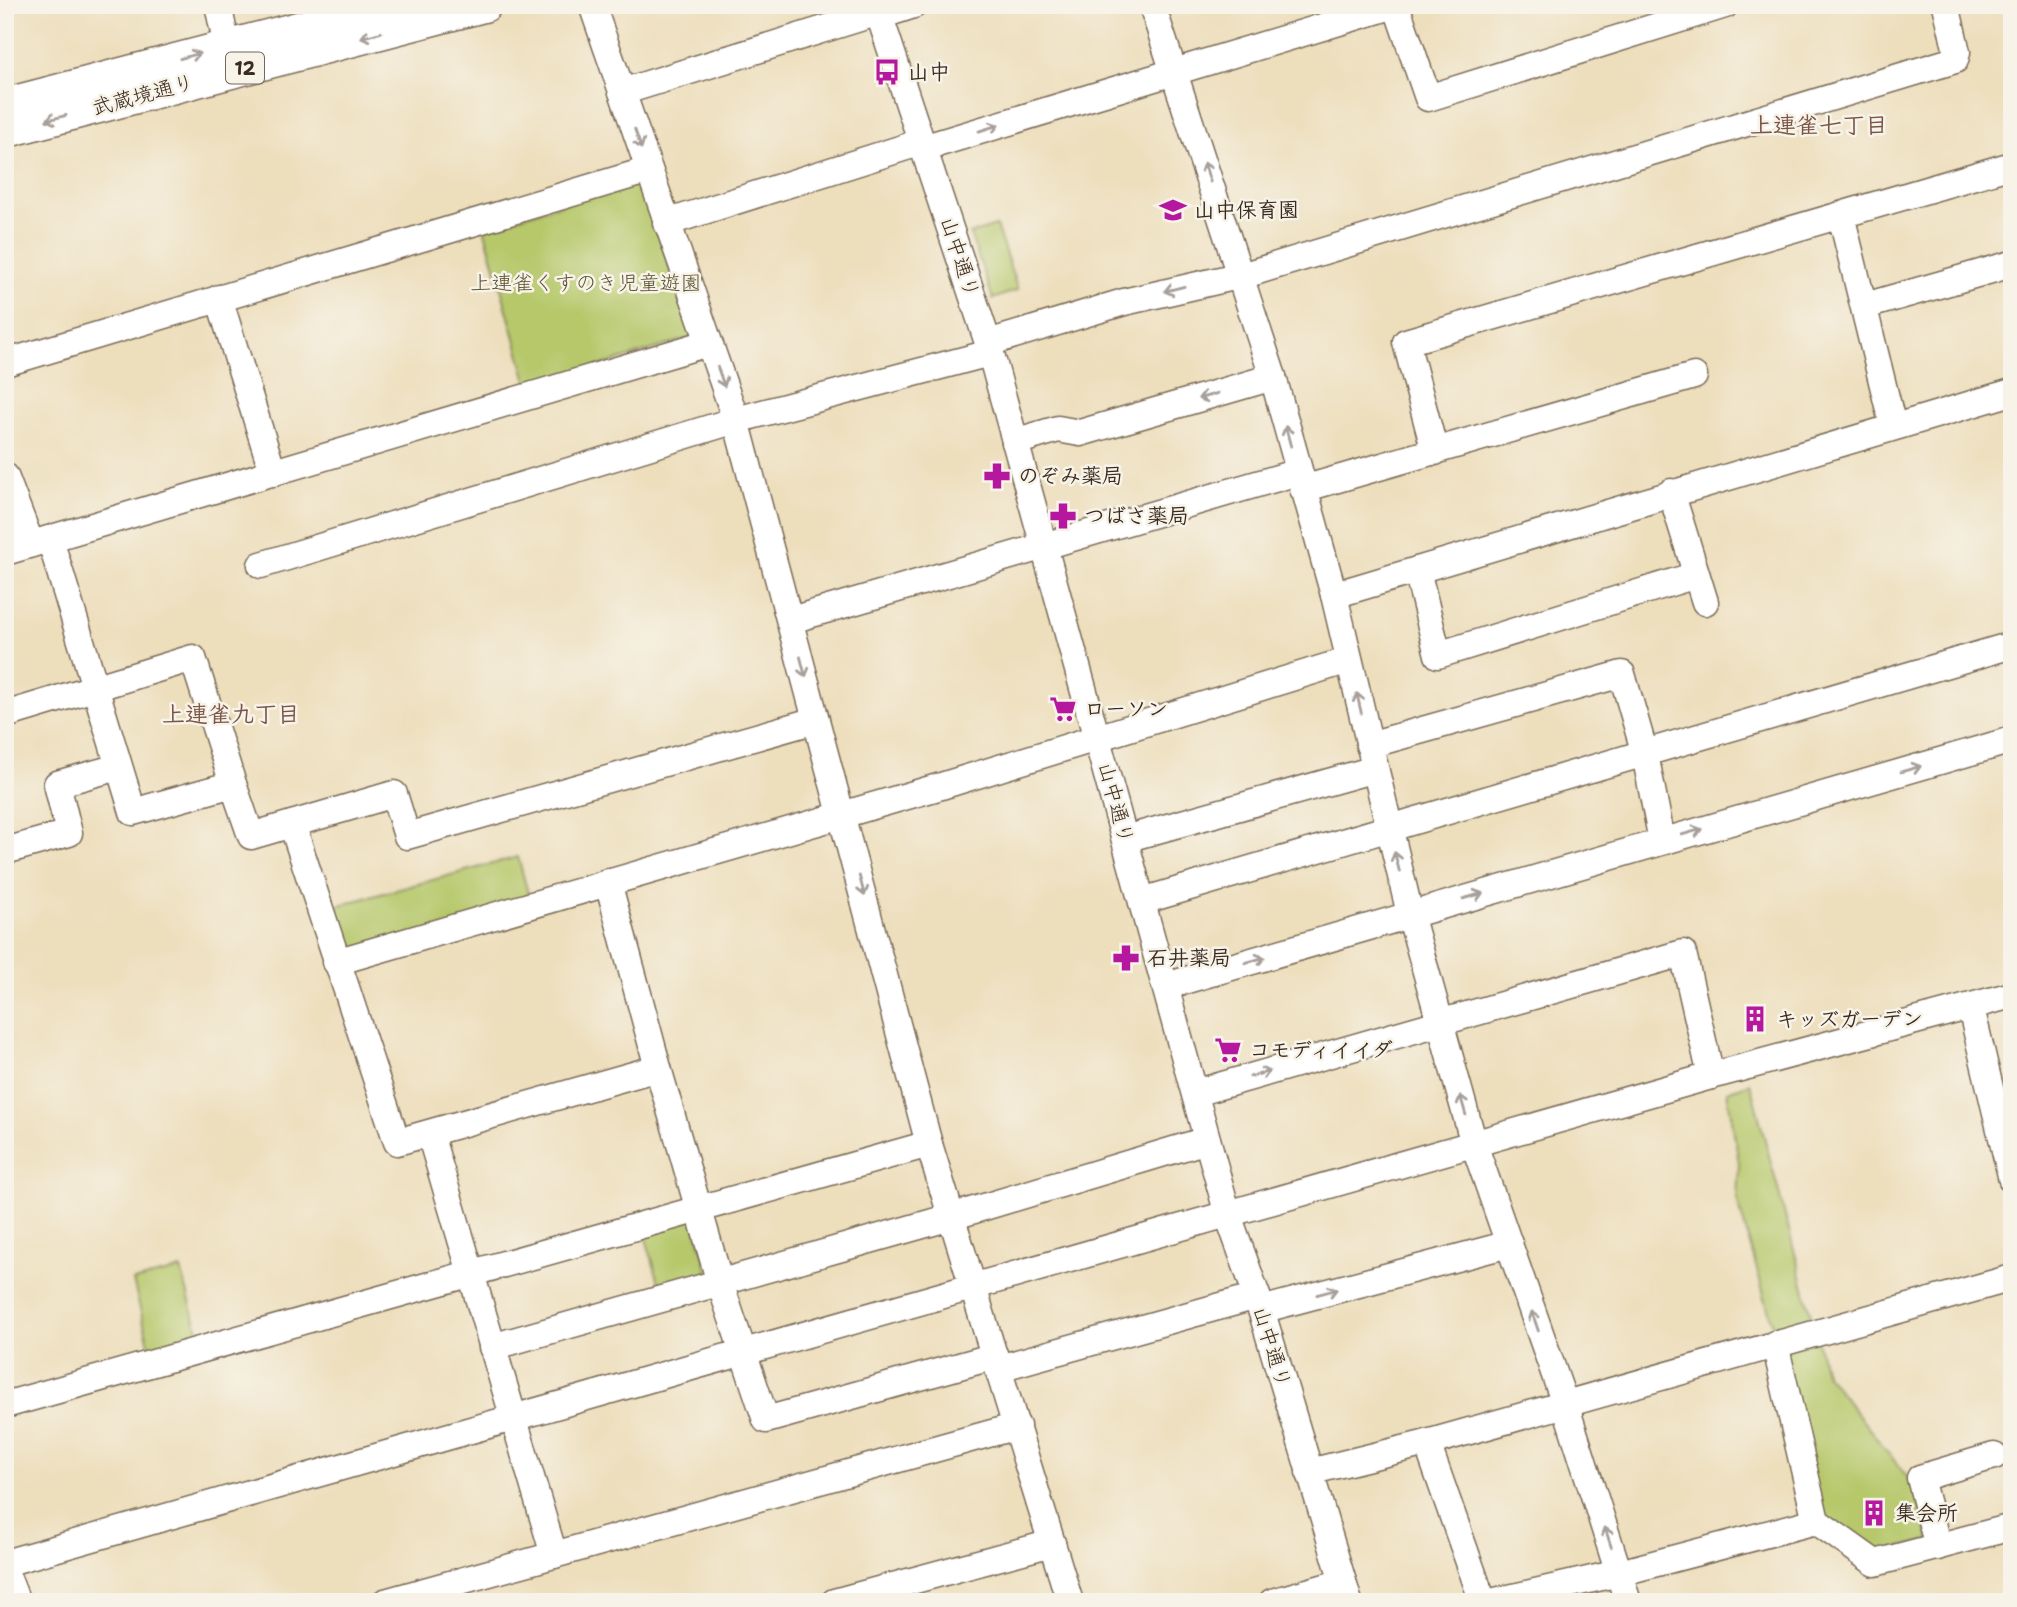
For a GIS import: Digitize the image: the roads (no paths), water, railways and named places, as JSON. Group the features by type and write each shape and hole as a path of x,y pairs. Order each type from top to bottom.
{"main road":[{"name":"武蔵境通り","path":"6,127 157,91 334,13 387,5"},
{"name":"武蔵境通り","path":"6,127 97,80 230,59 485,5"},
{"path":"97,80 128,85 159,78 162,85 157,91"}],"street":[{"path":"218,5 230,59"},
{"path":"592,5 736,420 929,1144 1070,1602"},
{"path":"622,92 878,11 914,5"},
{"path":"1152,5 1273,377 1334,595 1410,914 1474,1144 1565,1404 1628,1602"},
{"path":"666,223 1396,5 1428,98 1725,5"},
{"path":"261,565 736,420 989,348 1124,302 1240,273 1251,273 1955,60 1957,52 1946,5"},
{"name":"山中通り","path":"878,11 989,348 1046,545 1228,1215 1259,1303 1346,1592"},
{"path":"1435,452 1406,342 2012,165"},
{"path":"5,363 649,170"},
{"path":"1842,215 1893,426"},
{"path":"1865,306 2012,264"},
{"path":"219,298 272,473"},
{"path":"5,552 708,343"},
{"path":"791,620 1046,545 1300,481 1435,452 1694,376"},
{"path":"1015,442 1058,429 1080,433 1273,377"},
{"path":"1334,595 2012,392"},
{"path":"5,476 41,542 95,688 132,812 233,784"},
{"path":"1671,492 1705,602"},
{"path":"1417,569 1438,655 1696,575"},
{"path":"1142,901 2012,645"},
{"path":"5,715 192,658 251,836 394,794 407,836 816,720"},
{"path":"336,962 938,787 1349,660"},
{"path":"1125,839 1622,674 1645,754 1662,841"},
{"path":"1166,986 2012,740"},
{"path":"5,851 69,833 57,785 118,767"},
{"path":"292,824 397,1142 659,1068"},
{"path":"608,882 698,1209 766,1420 997,1362 1509,1244"},
{"path":"1195,1093 1684,953 1711,1076"},
{"path":"5,1563 1711,1076 1972,1008 2012,995"},
{"path":"1972,1008 2007,1143 2012,1180"},
{"path":"430,1134 469,1274 554,1555"},
{"path":"492,1347 951,1217 1207,1140"},
{"path":"5,1405 929,1144"},
{"path":"1309,1472 1427,1443 2012,1278"},
{"path":"1775,1344 1816,1521 1875,1563 2012,1527"},
{"path":"385,1602 1017,1426"},
{"path":"1427,1443 1483,1602"},
{"path":"1938,1547 1920,1478 1994,1456"},
{"path":"1491,1602 1619,1573 1816,1521"},
{"path":"834,1602 1052,1543"},
{"path":"5,1571 17,1602"},
{"path":"1272,1602 1346,1592"}],"place":[{"name":"山中","path":"887,72"},
{"name":"山中保育園","path":"1173,210"},
{"name":"のぞみ薬局","path":"997,476"},
{"name":"つばさ薬局","path":"1063,516"},
{"name":"ローソン","path":"1063,709"},
{"name":"石井薬局","path":"1126,958"},
{"name":"キッズガーデン","path":"1755,1019"},
{"name":"コモディイイダ","path":"1228,1050"},
{"name":"集会所","path":"1874,1513"}],"district":[{"name":"上連雀七丁目","path":"1819,125"},
{"name":"上連雀九丁目","path":"231,714"}],"park label":[{"name":"上連雀くすのき児童遊園","path":"586,283"}]}
